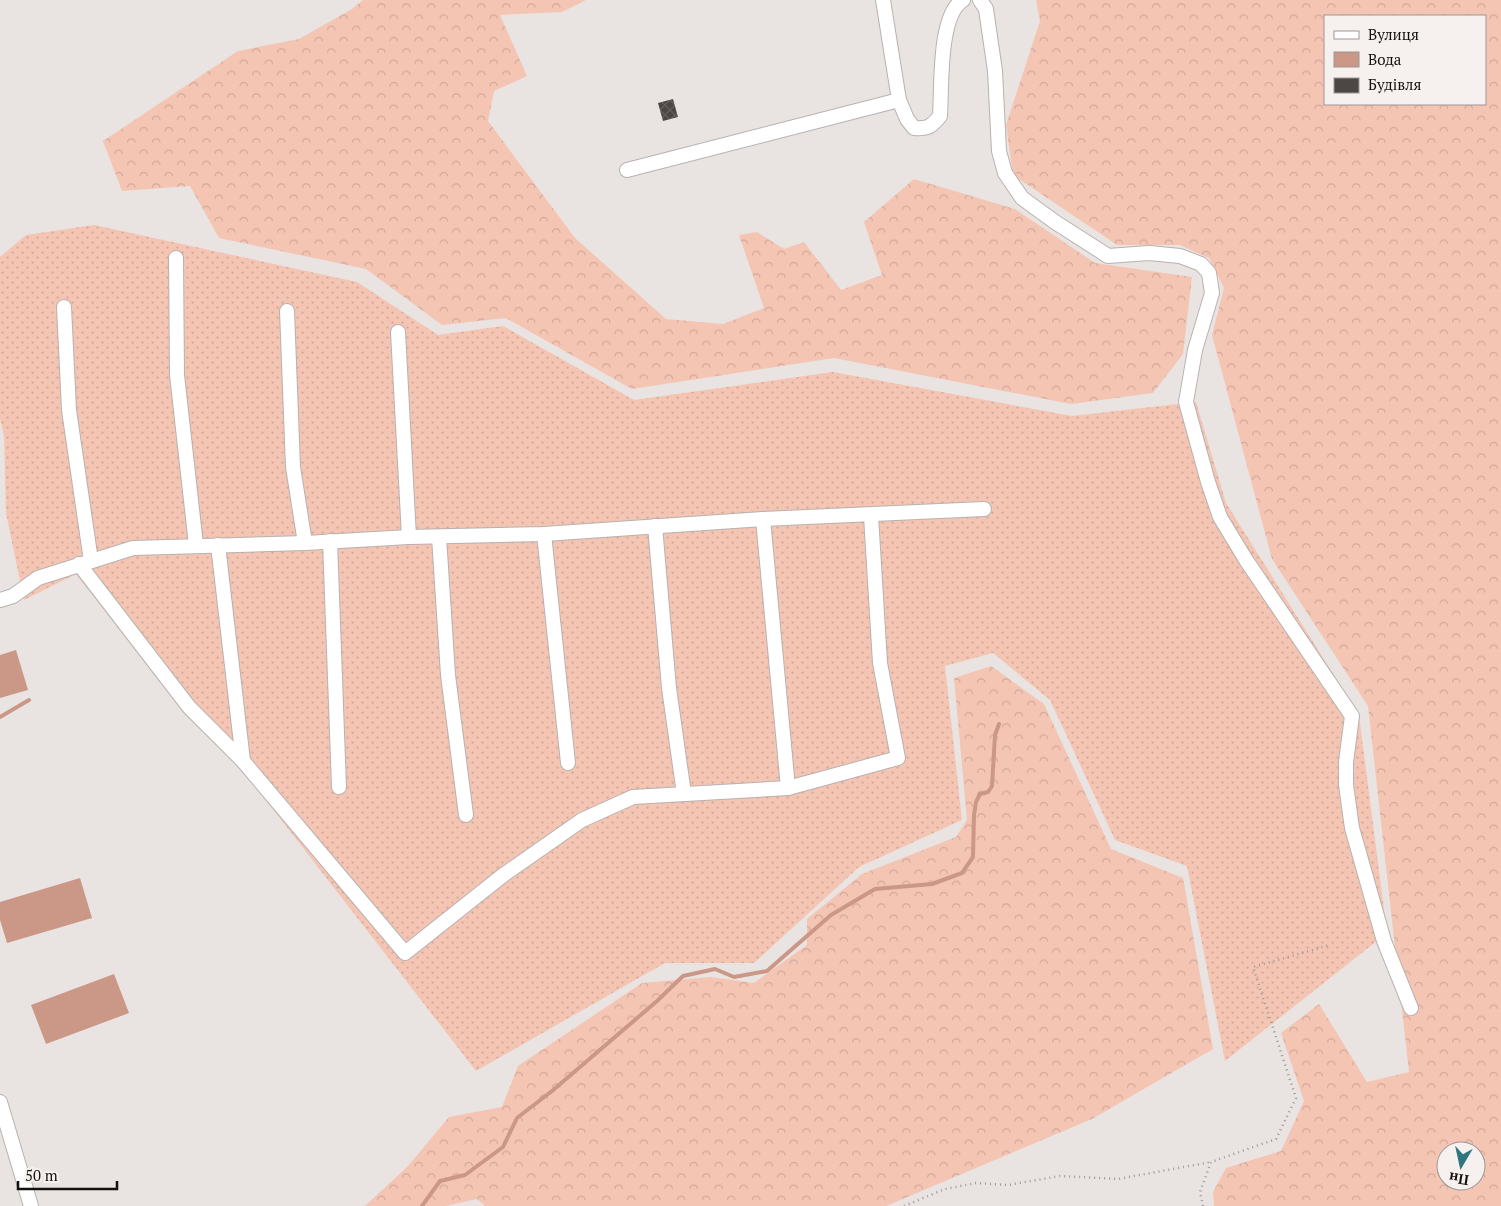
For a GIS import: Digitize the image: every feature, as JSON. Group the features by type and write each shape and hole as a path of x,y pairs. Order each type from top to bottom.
{"street":[{"path":"882,0 899,100 907,119 914,128 923,129 932,126 940,116 944,33 952,10 963,0"},
{"path":"980,0 986,9 995,71 999,151 1005,173 1022,198 1108,256 1149,253 1180,256 1201,264 1209,273 1212,293 1195,350 1186,402 1220,517 1246,560 1352,716 1346,762 1346,785 1352,828 1384,941 1411,1008"},
{"path":"627,170 899,100"},
{"path":"176,258 177,375 196,545"},
{"path":"64,307 69,410 85,562 188,707 242,761 405,953 502,876 582,820 633,797 788,788 898,758 880,663 871,516"},
{"path":"287,311 293,467 305,543"},
{"path":"398,332 409,537"},
{"path":"0,600 13,596 38,578 133,548 305,543 409,537 544,534 763,519 984,510"},
{"path":"763,519 788,788"},
{"path":"654,526 669,688 684,794"},
{"path":"544,534 568,763"},
{"path":"439,537 448,675 466,815"},
{"path":"330,541 339,786"},
{"path":"218,545 242,761"},
{"path":"0,1102 31,1206"}],"path":[{"path":"904,1206 945,1189 976,1183 1008,1185 1060,1176 1118,1179 1211,1162 1276,1139 1296,1098 1253,967 1330,945"},
{"path":"1203,1206 1200,1192 1211,1162"}],"green space":[{"path":"363,0 586,0 562,12 500,15 527,76 494,91 488,121 575,238 666,319 723,324 764,308 739,235 757,232 784,249 804,242 841,290 882,275 864,222 914,179 1015,209 1095,263 1192,277 1183,354 1153,393 1071,404 834,358 632,389 506,318 442,325 366,269 219,238 190,186 122,191 103,141 238,51 299,39 352,9"},
{"path":"1036,0 1501,0 1501,1206 1214,1206 1213,1192 1226,1168 1281,1151 1304,1101 1281,1033 1319,1004 1367,1082 1409,1072 1368,706 1272,559 1212,335 1224,288 1209,258 1180,245 1117,245 1013,175 1006,125 1040,21"},
{"path":"94,225 357,282 438,335 503,326 634,400 833,372 1072,416 1196,402 1226,503 1359,715 1387,933 1225,1061 1187,866 1115,840 1050,700 993,653 945,666 962,820 859,867 754,963 665,963 476,1071 241,768 183,711 76,574 24,600 6,513 4,436 0,419 0,257 26,235"},
{"path":"991,666 1044,704 1111,849 1183,878 1213,1049 1092,1119 886,1206 485,1206 477,1199 446,1206 365,1206 408,1166 449,1117 502,1107 518,1066 642,983 711,977 754,983 807,945 807,919 862,874 956,837 967,820 954,678"}],"water":[{"path":"16,650 28,690 0,698 0,655"},
{"path":"80,878 92,918 7,943 0,920 0,902"},
{"path":"114,974 129,1013 46,1044 31,1005"}],"building":[{"path":"673,99 678,117 663,121 658,103"}],"waterway":[{"path":"0,717 29,700"},
{"path":"422,1206 440,1181 465,1175 503,1147 517,1118 552,1091 657,1001 683,976 715,969 734,977 767,971 831,915 875,889 932,884 962,873 973,857 976,802 980,794 988,792 992,786 995,735 999,724"}]}
